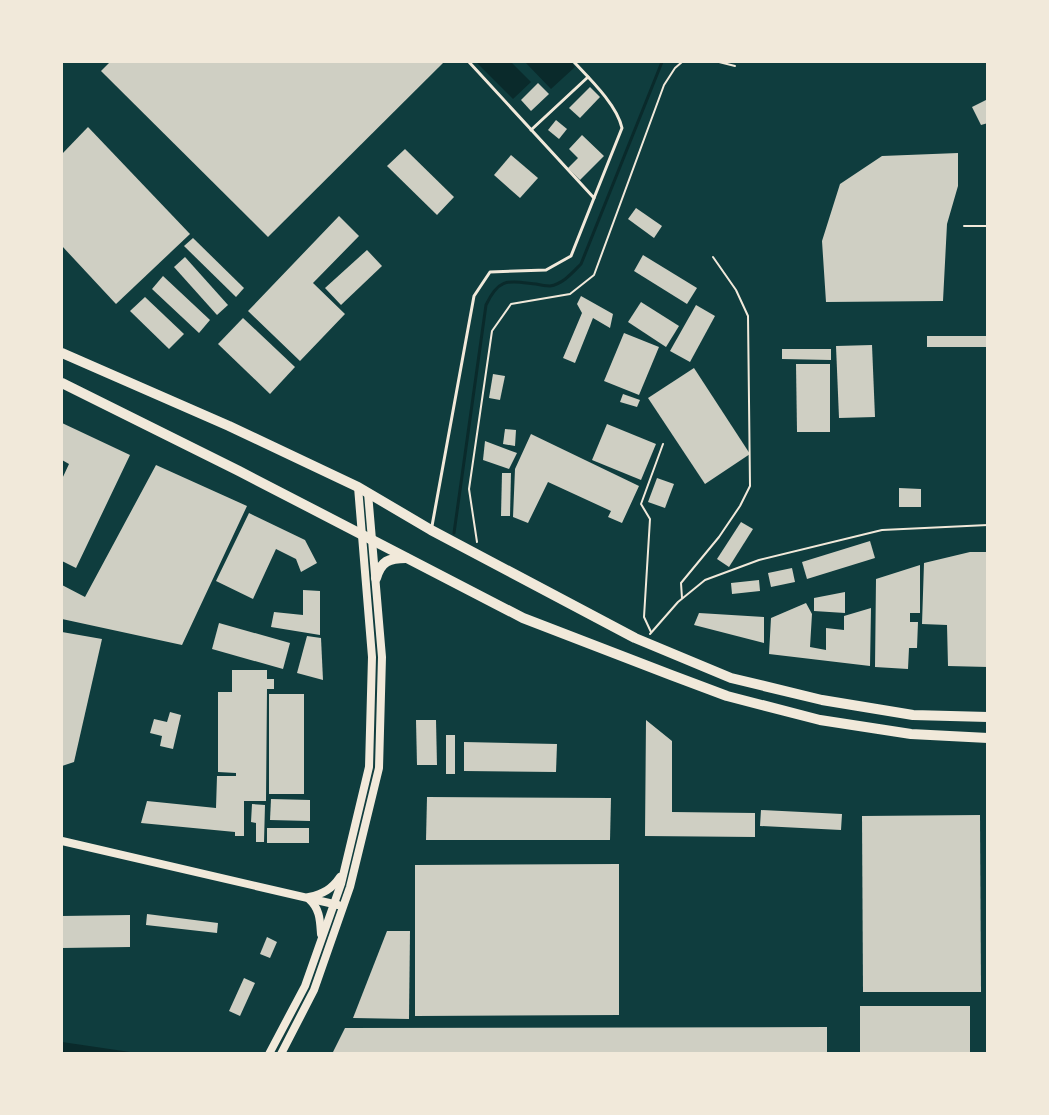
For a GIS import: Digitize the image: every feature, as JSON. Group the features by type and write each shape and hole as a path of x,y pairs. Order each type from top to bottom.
{"highway":[{"path":"62,353 229,426 358,487 480,556 731,678 822,700 913,715 987,717"},
{"path":"62,383 240,471 523,618 727,696 820,720 911,734 987,738"},
{"path":"376,578 380,566 387,560 408,558"}],"street":[{"path":"270,1053 305,986 334,904 369,767 372,657 358,487"},
{"path":"281,1053 314,990 350,887 379,768 382,657 368,493"},
{"path":"62,841 343,907"},
{"path":"308,898 332,888 344,870"},
{"path":"308,898 319,912 322,938"}],"lane":[{"path":"469,62 594,198"},
{"path":"431,530 474,296 490,272 546,270 571,256 622,128 620,119 574,62"},
{"path":"531,129 588,77"}],"path":[{"path":"480,556 470,507 469,489 492,331 511,304 570,294 594,275 664,86 675,68 682,62"},
{"path":"719,62 735,66"},
{"path":"963,226 987,226"},
{"path":"682,598 681,583 719,537 740,506 750,486 748,316 736,290 712,257"},
{"path":"647,637 644,617 650,519 641,504 663,444"},
{"path":"647,637 682,598 705,580 759,560 882,530 987,525"}],"water":[{"path":"476,62 511,62 531,82 513,99"},
{"path":"525,62 571,62 575,67 551,89"},
{"path":"62,1042 130,1052 131,1053 62,1053"}],"building":[{"path":"110,62 444,62 268,237 101,71"},
{"path":"538,83 549,94 531,111 521,100"},
{"path":"590,87 600,97 580,118 569,108"},
{"path":"988,99 988,123 981,125 972,107"},
{"path":"556,120 567,129 559,139 548,130"},
{"path":"88,127 190,234 116,304 62,246 62,154"},
{"path":"582,135 604,156 580,180 568,168 578,158 569,149"},
{"path":"405,149 454,197 437,215 387,166"},
{"path":"958,153 958,186 947,224 943,301 826,302 822,241 840,184 882,156"},
{"path":"511,155 538,178 520,198 494,175"},
{"path":"636,208 662,226 654,238 628,219"},
{"path":"339,216 359,236 313,283 345,314 300,361 248,311"},
{"path":"193,238 244,288 236,297 184,246"},
{"path":"367,250 382,266 341,305 325,288"},
{"path":"643,255 697,288 687,304 634,271"},
{"path":"185,257 228,305 217,315 174,267"},
{"path":"163,276 210,320 199,333 152,289"},
{"path":"581,296 613,314 610,328 593,318 575,363 563,358 582,313 577,304"},
{"path":"145,297 184,334 169,349 130,311"},
{"path":"641,302 679,326 666,347 628,322"},
{"path":"696,305 715,316 690,362 670,351"},
{"path":"243,318 295,367 270,394 218,344"},
{"path":"624,333 659,347 639,395 604,381"},
{"path":"927,336 988,336 988,347 927,347"},
{"path":"872,345 875,417 839,418 836,346"},
{"path":"782,349 831,349 831,360 782,359"},
{"path":"796,364 830,364 830,432 797,432"},
{"path":"694,368 750,454 705,484 648,398"},
{"path":"493,374 505,376 500,400 489,398"},
{"path":"623,394 640,400 637,407 620,402"},
{"path":"62,423 130,455 76,568 62,561 62,479 69,464 62,460"},
{"path":"607,424 656,444 641,480 592,460"},
{"path":"505,429 516,430 515,446 503,444"},
{"path":"531,434 639,486 622,523 608,517 611,511 548,482 528,523 513,517 515,469"},
{"path":"485,441 517,453 509,469 483,460"},
{"path":"156,465 247,506 182,645 62,619 62,585 85,597"},
{"path":"502,473 511,473 510,516 501,516"},
{"path":"657,478 674,484 665,508 648,502"},
{"path":"899,488 921,489 921,507 899,507"},
{"path":"249,513 305,540 317,563 301,572 296,559 276,549 253,599 216,581"},
{"path":"741,522 753,529 729,567 717,559"},
{"path":"870,541 875,558 807,579 802,562"},
{"path":"970,552 988,552 988,667 948,666 947,625 922,624 924,563"},
{"path":"920,565 920,613 910,613 910,622 918,622 917,648 909,648 908,669 875,667 876,579"},
{"path":"792,568 795,582 771,587 768,573"},
{"path":"759,580 760,591 732,594 731,583"},
{"path":"303,590 320,591 320,635 271,627 274,612 303,615"},
{"path":"845,592 845,613 814,611 814,598"},
{"path":"806,603 812,614 810,647 826,650 826,628 844,630 844,616 871,608 870,666 769,654 771,618"},
{"path":"699,613 764,617 764,643 694,625"},
{"path":"219,623 290,643 283,669 212,649"},
{"path":"62,632 102,639 74,762 62,766"},
{"path":"307,636 321,638 323,680 297,673"},
{"path":"232,670 267,670 267,679 274,679 274,689 267,689 266,801 244,801 244,836 235,836 235,832 141,823 147,801 216,808 217,776 236,776 236,773 218,772 218,692 232,692"},
{"path":"269,694 304,694 304,794 269,794"},
{"path":"170,712 181,715 173,749 160,746 162,736 150,733 154,719 167,722"},
{"path":"416,720 436,720 437,765 417,765"},
{"path":"646,720 672,741 672,812 755,813 755,837 645,836"},
{"path":"446,735 455,735 455,774 446,774"},
{"path":"464,742 557,744 556,772 464,771"},
{"path":"427,797 611,798 610,840 426,840"},
{"path":"271,799 310,800 310,821 270,820"},
{"path":"252,804 265,805 264,842 256,842 256,823 251,822"},
{"path":"761,810 842,814 841,830 760,826"},
{"path":"980,815 981,992 863,992 862,816"},
{"path":"267,828 309,828 309,843 267,843"},
{"path":"619,864 619,1015 415,1016 415,865"},
{"path":"147,914 218,923 217,933 146,925"},
{"path":"130,915 130,947 62,948 62,916"},
{"path":"387,931 410,931 409,1019 353,1018"},
{"path":"267,937 277,942 270,958 260,954"},
{"path":"244,978 255,983 240,1016 229,1011"},
{"path":"860,1006 970,1006 970,1054 860,1054"},
{"path":"827,1027 827,1054 332,1054 345,1028"}],"waterway":[{"path":"454,533 486,305 495,289 500,285 511,282 555,285 567,278 581,264 662,62"}]}
